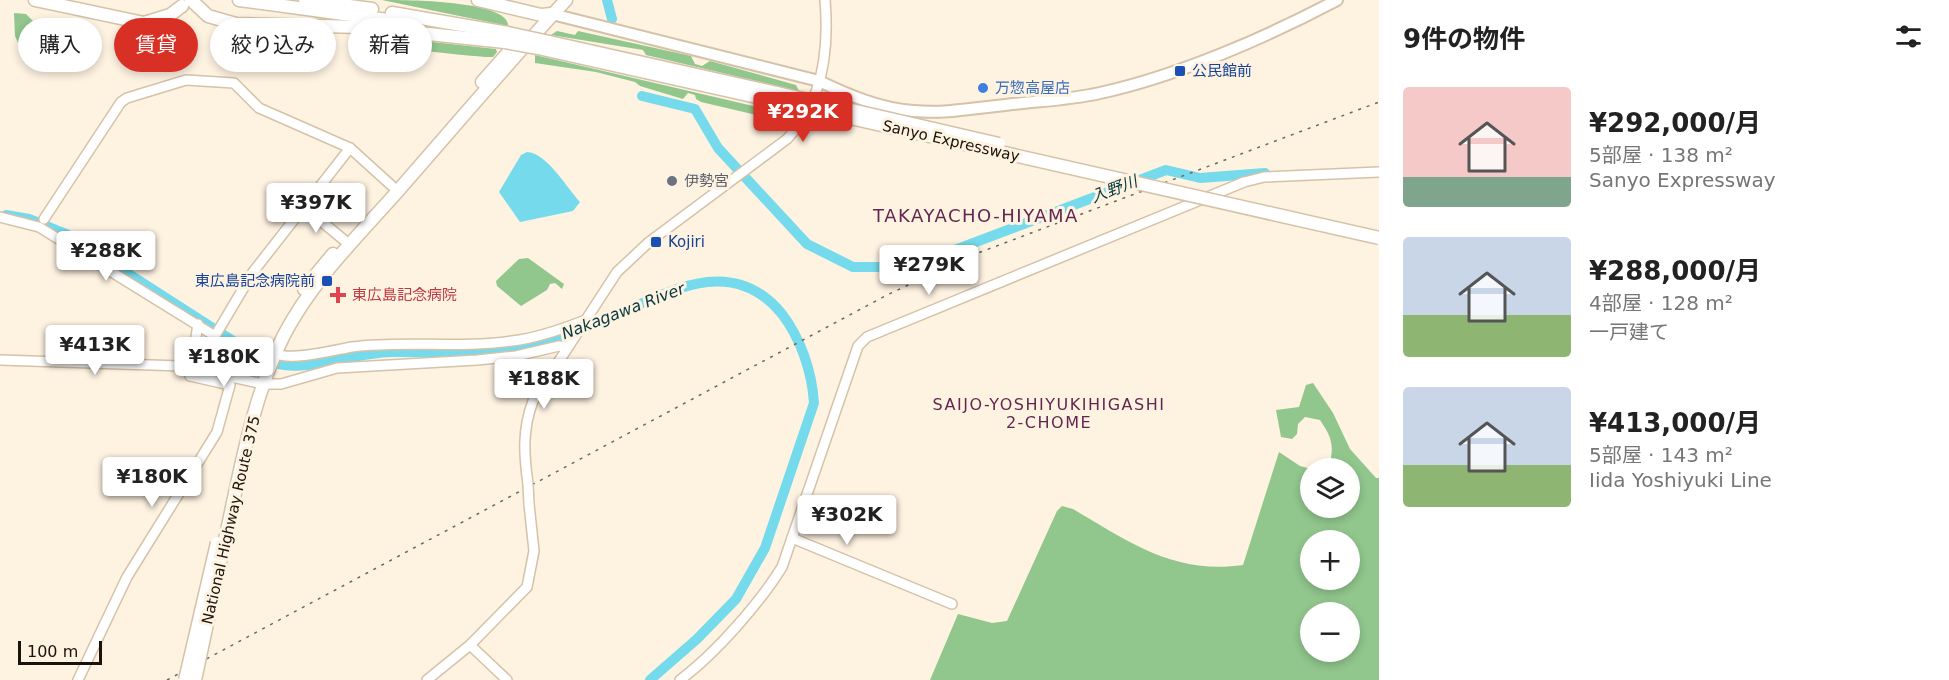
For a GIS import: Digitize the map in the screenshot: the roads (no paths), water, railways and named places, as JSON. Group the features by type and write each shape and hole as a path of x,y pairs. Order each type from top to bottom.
{"highway":[{"path":"35,0 144,23 170,15 187,3 208,16 222,21 412,30 506,38"},
{"name":"Sanyo Expressway","path":"239,0 541,44 1379,229"},
{"name":"Sanyo Expressway","path":"305,0 378,10 506,38"},
{"path":"338,0 378,10"},
{"path":"478,0 549,9"},
{"path":"506,0 549,9"},
{"name":"National Highway Route 375","path":"273,353 305,287 344,240 549,9 566,0"},
{"name":"National Highway Route 375","path":"185,680 266,365 312,291 549,9"},
{"name":"Sanyo Expressway","path":"803,103 1379,238"},
{"name":"National Highway Route 375","path":"195,680 220,544"}],"main road":[{"path":"549,9 819,81 850,96 914,111 947,111 1083,96 1160,75 1291,24 1337,0"}],"street":[{"path":"428,680 470,645 527,587 534,551 524,448 526,420 533,402 583,321 617,272 631,257 787,139 804,121 819,81 827,44 825,0"},
{"path":"44,219 116,107 127,98 178,81 234,83 259,108 350,148 392,186"},
{"path":"0,218 39,227 198,324 219,329 253,272 350,148"},
{"path":"680,680 703,662 771,584 782,567 858,346 867,337 1244,182 1264,177 1379,172"},
{"path":"304,207 344,240"},
{"path":"273,353 279,356 301,355 392,344 495,343 554,332 583,321"},
{"path":"78,680 127,577 217,432 224,414 230,385 190,376 198,324"},
{"path":"0,360 191,368 260,383 288,384 337,368 389,363 438,364 497,358 570,344"},
{"path":"792,538 952,604"},
{"path":"470,645 507,680"}],"water":[{"path":"527,152 542,158 580,202 573,211 520,222 499,192 521,155"}],"waterway":[{"name":"入野川","path":"607,0 612,19"},
{"name":"入野川","path":"642,96 695,109 718,148 807,244 853,267 879,267 939,256 1166,170 1200,178 1265,173"},
{"name":"Nakagawa River","path":"6,215 29,219 68,235 258,357 284,365 311,365 377,353 466,353 522,348 570,334 660,296 702,283 723,282 744,286 763,296 782,314 795,334 808,368 814,403 765,548 736,599 697,639 650,680"}],"railway":[{"path":"167,680 887,295 970,256 1379,102"}],"place":[{"name":"公民館前","path":"1180,71"},
{"name":"万惣高屋店","path":"983,88"},
{"name":"伊勢宮","path":"672,181"},
{"name":"Kojiri","path":"656,242"},
{"name":"東広島記念病院前","path":"327,281"},
{"name":"東広島記念病院","path":"338,295"}],"district":[{"name":"TAKAYACHO-HIYAMA","path":"976,215"},
{"name":"SAIJO-YOSHIYUKIHIGASHI 2-CHOME","path":"1049,413"}]}
